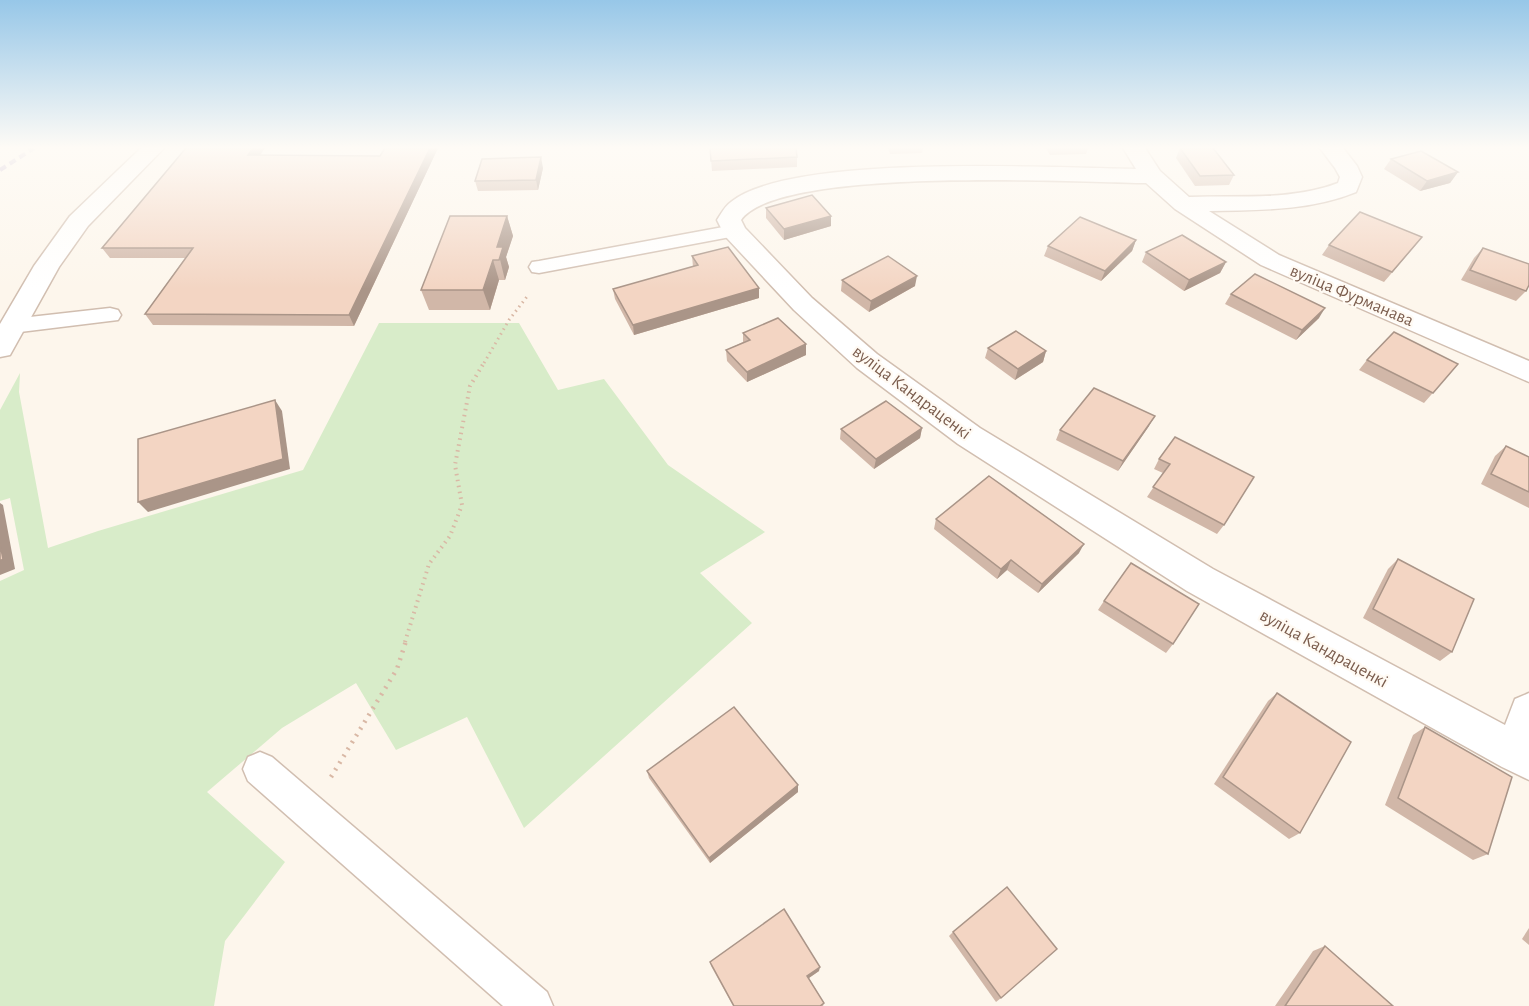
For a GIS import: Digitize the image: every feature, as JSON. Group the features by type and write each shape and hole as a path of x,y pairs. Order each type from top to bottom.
{"street":[{"path":"0,348 47,266 79,221 105,195"},
{"path":"734,231 729,220 738,207 763,195"},
{"name":"вуліца Фурманава","path":"1173,195 1221,231 1270,260 1529,372"},
{"path":"1183,204 1304,200 1330,195"},
{"name":"вуліца Кандраценкі","path":"734,231 802,304 867,361 969,436 1200,580 1522,757"},
{"path":"1522,757 1529,712"}],"lane":[{"path":"545,266 734,231"},
{"path":"12,326 110,315"},
{"path":"260,769 533,1006"}],"path":[{"path":"310,812 397,669 429,564 450,536 462,505 455,465 470,386 509,320 545,266"}],"green space":[{"path":"379,323 519,323 558,390 604,379 668,465 765,532 700,573 752,623 524,828 467,717 396,750 356,683 282,728 207,792 285,862 225,941 214,1006 0,1006 0,581 24,570 10,498 0,501 0,410 20,373 19,392 48,548 303,470"}],"building":[{"path":"147,195 407,195 349,315 145,314 193,248 102,248"},
{"path":"812,195 831,216 784,229 766,208"},
{"path":"1360,212 1422,237 1392,272 1329,245"},
{"path":"450,216 507,216 497,247 503,247 499,260 493,260 483,290 421,290"},
{"path":"1080,217 1136,240 1105,271 1048,246"},
{"path":"1182,235 1226,262 1189,280 1146,252"},
{"path":"728,247 759,288 633,325 613,289 698,265 692,256"},
{"path":"1483,248 1529,264 1529,285 1526,291 1470,270"},
{"path":"888,256 917,276 871,301 842,280"},
{"path":"1255,274 1325,308 1302,330 1231,294"},
{"path":"778,318 806,344 747,372 726,350 750,340 743,333"},
{"path":"1016,331 1046,351 1018,369 988,348"},
{"path":"1394,332 1458,364 1433,393 1367,360"},
{"path":"1094,388 1155,416 1123,461 1060,430"},
{"path":"275,400 283,459 138,502 138,439"},
{"path":"886,401 922,428 876,459 841,429"},
{"path":"1175,437 1254,477 1224,525 1153,487 1170,464 1159,459"},
{"path":"1506,446 1529,457 1529,492 1491,474"},
{"path":"989,476 1084,544 1042,584 1011,560 1001,569 936,519"},
{"path":"0,544 3,559 0,561"},
{"path":"1398,559 1474,599 1452,652 1373,609"},
{"path":"1131,563 1199,604 1173,644 1104,601"},
{"path":"1277,693 1351,742 1300,833 1223,777"},
{"path":"734,707 798,785 709,858 647,771"},
{"path":"1425,727 1512,777 1488,854 1398,798"},
{"path":"1007,887 1057,949 1001,998 953,932"},
{"path":"784,909 820,967 807,976 824,1003 820,1006 734,1006 710,962"},
{"path":"1325,946 1393,1006 1285,1006"}]}
